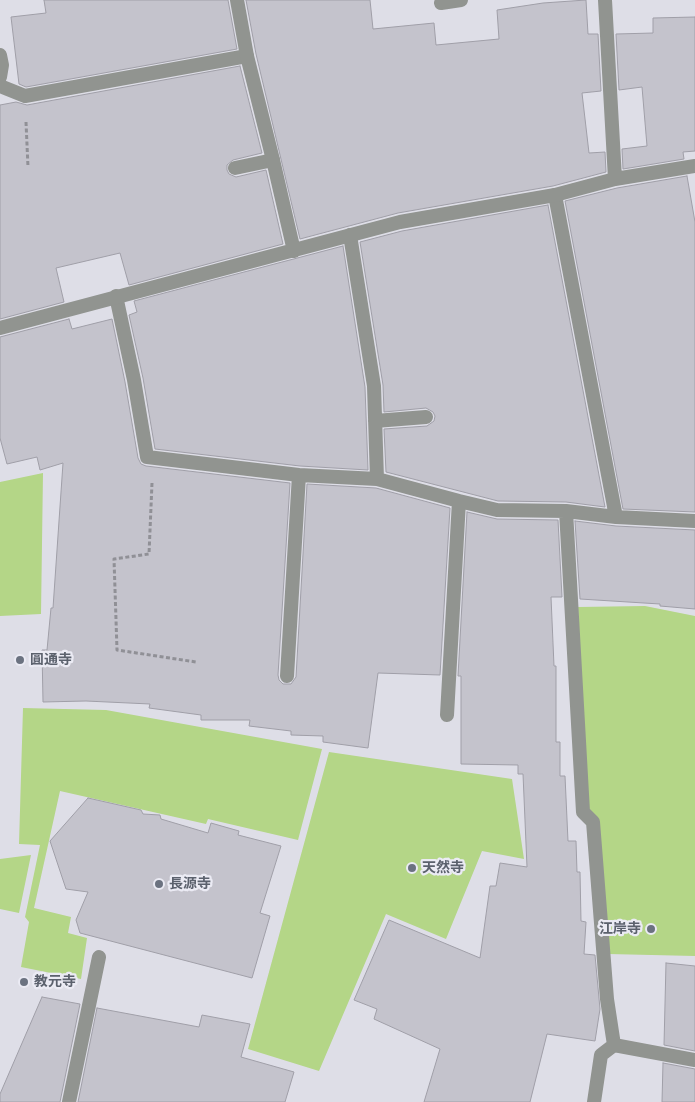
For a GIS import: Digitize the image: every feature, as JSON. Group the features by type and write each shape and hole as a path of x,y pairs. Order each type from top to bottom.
{"street":[{"path":"237,0 247,56 294,250"},
{"path":"441,3 461,0"},
{"path":"605,0 614,179"},
{"path":"0,55 2,65 0,77"},
{"path":"0,86 25,96 247,56"},
{"path":"235,168 273,160"},
{"path":"0,328 400,222 555,195 614,179 695,166"},
{"path":"555,195 616,517"},
{"path":"350,235 374,386 378,479"},
{"path":"116,296 134,380 147,457 299,475 378,479 459,502 497,510 566,511 616,517 695,520"},
{"path":"375,421 426,417"},
{"path":"287,676 299,475"},
{"path":"447,715 459,502"},
{"path":"566,511 583,812 593,822 607,999 614,1045"},
{"path":"69,1102 99,957"},
{"path":"594,1102 601,1055 614,1045 695,1060"}],"path":[{"path":"25,96 28,167"},
{"path":"153,458 149,554 114,559 117,650 196,662"}],"green space":[{"path":"43,473 41,614 0,616 0,482"},
{"name":"江岸寺","path":"645,606 695,616 695,956 608,954 586,808 578,607"},
{"path":"23,708 106,710 322,749 298,840 208,819 206,824 60,791 34,908 71,917 68,933 87,938 81,979 21,967 29,922 25,917 40,845 19,844"},
{"path":"329,752 512,779 524,859 482,851 446,939 386,914 319,1071 248,1049"},
{"path":"31,855 19,913 0,909 0,859"}],"building":[{"path":"44,0 228,0 237,49 26,87 19,84 11,17 46,13"},
{"path":"246,0 370,0 373,29 434,23 436,45 499,39 497,10 543,3 586,0 588,34 598,34 601,91 582,93 589,153 605,152 606,172 553,186 398,213 300,239 256,54"},
{"path":"695,17 695,151 683,152 684,159 623,169 622,149 647,146 642,87 619,90 616,34 653,33 653,18"},
{"path":"240,66 262,153 233,160 227,165 227,170 229,174 236,177 266,170 283,244 129,285 120,253 56,268 64,302 0,319 0,105 16,102 27,105"},
{"path":"687,176 695,222 695,512 623,509 565,201 617,188"},
{"path":"548,205 605,507 566,502 498,501 386,472 384,429 427,426 434,421 435,416 433,412 426,408 384,412 383,385 360,242 402,231"},
{"path":"343,246 365,387 368,470 300,466 155,449 143,378 129,315 137,312 134,301"},
{"path":"69,319 72,329 112,319 138,458 141,464 290,483 278,675 279,680 283,684 291,684 296,677 307,484 376,488 450,508 440,675 378,673 368,748 323,742 323,736 291,735 291,731 249,726 250,720 201,720 201,715 149,708 150,704 86,701 43,702 42,650 47,650 51,608 53,608 63,463 40,470 37,457 7,464 0,438 0,337"},
{"path":"467,512 497,519 558,520 562,597 551,597 554,666 556,666 556,742 560,742 560,776 565,776 568,841 576,841 577,872 580,872 581,921 586,922 584,954 595,955 600,1009 595,1041 547,1034 530,1102 424,1102 440,1049 374,1019 377,1009 354,1000 389,920 480,958 490,886 496,886 500,863 527,867 523,774 518,774 518,765 461,764 461,676 458,676"},
{"path":"575,521 616,526 695,530 695,609 660,606 660,604 580,599"},
{"path":"88,798 141,810 143,814 160,815 161,819 208,833 211,823 239,831 238,835 281,846 260,913 270,916 252,978 80,933 76,920 88,892 66,889 50,841"},
{"path":"666,963 695,966 695,1051 664,1045"},
{"path":"42,997 80,1004 60,1102 0,1102 0,1094"},
{"path":"97,1008 199,1027 202,1015 250,1024 241,1057 294,1072 285,1102 78,1102"},
{"path":"663,1063 695,1069 695,1102 662,1102"}],"place":[{"name":"圓通寺","path":"20,660"},
{"name":"天然寺","path":"412,868"},
{"name":"長源寺","path":"159,884"},
{"name":"江岸寺","path":"651,929"},
{"name":"教元寺","path":"24,982"}]}
